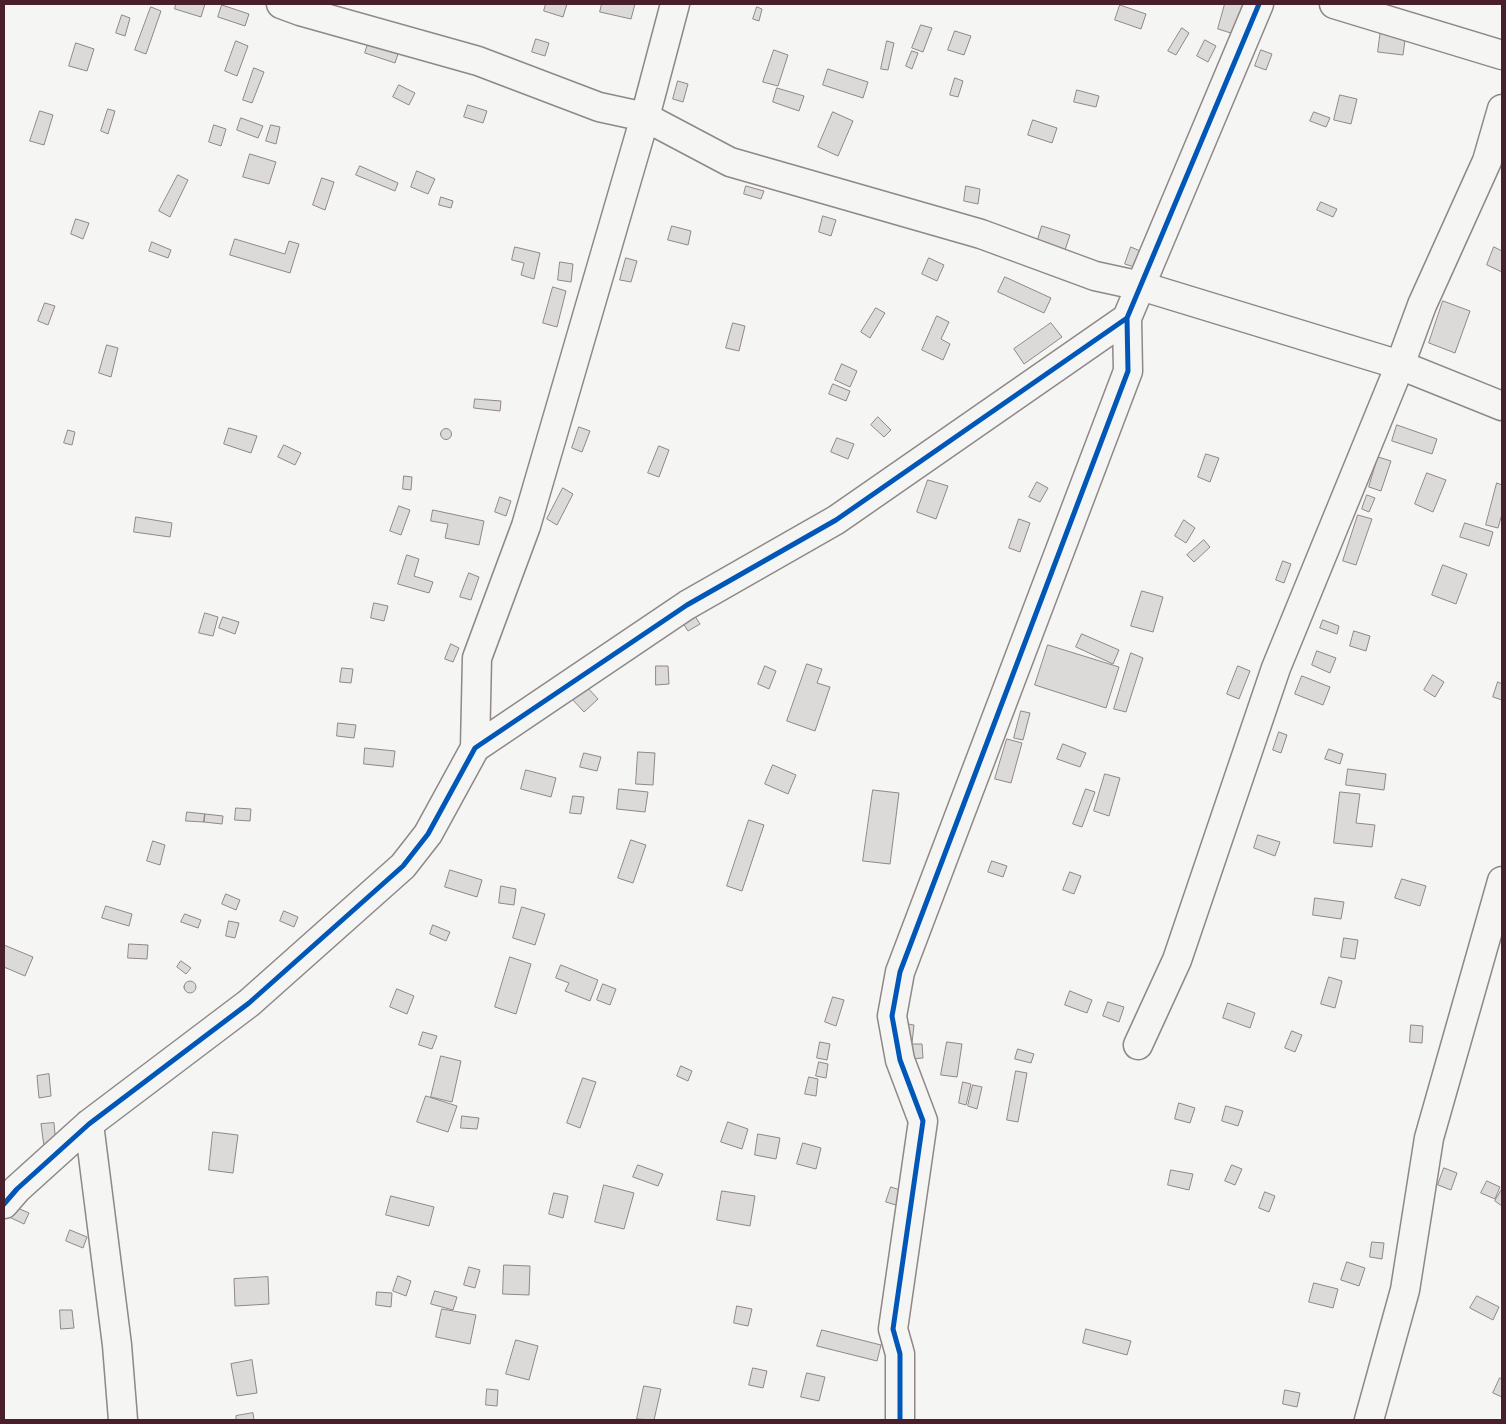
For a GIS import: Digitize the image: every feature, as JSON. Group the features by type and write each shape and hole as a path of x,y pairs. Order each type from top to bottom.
{"street":[{"path":"281,4 478,61 599,107 645,117 730,162 981,234 1095,276 1141,286 1400,366 1502,406"},
{"path":"4,1204 17,1189 89,1124 249,1003 403,866 428,834 475,748 478,658 526,526 645,117 675,4"},
{"path":"900,1420 900,1354 893,1328 923,1122 900,1060 892,1016 900,972 1128,371 1127,318 1258,4"},
{"path":"1334,4 1502,55"},
{"path":"1138,1045 1177,960 1276,668 1400,366 1422,306 1487,162 1502,109"},
{"path":"475,748 687,605 836,520 1127,318"},
{"path":"1369,1420 1405,1290 1428,1138 1502,881"},
{"path":"89,1124 118,1345 123,1420"}],"building":[{"path":"176,4 205,4 201,17 175,9"},
{"path":"546,4 567,4 563,17 544,11"},
{"path":"602,4 635,4 631,19 600,12"},
{"path":"1225,4 1243,4 1234,34 1218,29"},
{"path":"222,5 249,14 245,26 218,17"},
{"path":"1120,5 1146,14 1141,29 1115,20"},
{"path":"151,7 161,11 146,54 135,50"},
{"path":"757,7 762,9 759,21 753,19"},
{"path":"122,15 130,18 125,36 116,33"},
{"path":"921,25 932,28 923,52 912,48"},
{"path":"1182,28 1189,33 1176,55 1168,51"},
{"path":"1381,29 1406,32 1403,55 1378,52"},
{"path":"955,31 971,36 964,55 948,50"},
{"path":"536,39 549,43 545,56 532,52"},
{"path":"1205,40 1216,46 1208,62 1197,56"},
{"path":"236,41 248,46 237,76 225,71"},
{"path":"887,41 894,43 888,70 881,69"},
{"path":"76,43 94,49 87,71 69,66"},
{"path":"368,44 398,54 395,63 365,53"},
{"path":"774,50 788,55 778,86 763,82"},
{"path":"1261,50 1272,54 1266,70 1255,66"},
{"path":"912,51 918,53 912,69 906,66"},
{"path":"254,68 264,72 252,103 243,100"},
{"path":"828,69 868,82 863,98 823,85"},
{"path":"955,78 963,81 958,97 950,95"},
{"path":"678,81 688,84 683,102 673,99"},
{"path":"399,85 415,93 409,105 393,97"},
{"path":"777,88 804,96 799,111 773,102"},
{"path":"1077,90 1099,96 1096,107 1074,102"},
{"path":"1340,95 1357,99 1351,124 1334,120"},
{"path":"468,105 487,111 483,123 464,117"},
{"path":"108,109 115,111 108,134 101,131"},
{"path":"40,111 53,115 44,145 30,141"},
{"path":"833,112 853,121 838,156 818,147"},
{"path":"1314,112 1330,118 1326,127 1310,121"},
{"path":"241,118 263,126 258,138 237,130"},
{"path":"1033,120 1057,128 1052,143 1028,135"},
{"path":"214,125 226,129 221,146 209,142"},
{"path":"271,125 280,127 276,144 266,141"},
{"path":"250,154 276,162 269,184 243,177"},
{"path":"360,166 398,183 395,191 356,175"},
{"path":"417,171 435,179 428,194 411,187"},
{"path":"178,175 188,180 170,217 159,211"},
{"path":"322,178 334,182 325,210 313,205"},
{"path":"746,186 764,191 761,199 744,194"},
{"path":"966,186 980,189 978,204 964,201"},
{"path":"441,197 453,201 451,208 439,205"},
{"path":"1321,202 1337,209 1333,217 1317,210"},
{"path":"823,216 836,220 831,236 819,232"},
{"path":"76,219 89,223 83,239 71,234"},
{"path":"672,226 691,231 688,245 668,240"},
{"path":"1042,226 1070,235 1064,253 1037,243"},
{"path":"235,239 285,254 289,241 299,244 290,273 230,255"},
{"path":"152,242 171,250 168,258 149,251"},
{"path":"515,247 540,253 534,279 521,275 524,263 512,260"},
{"path":"1131,247 1140,251 1134,267 1125,264"},
{"path":"1494,247 1502,251 1502,272 1487,265"},
{"path":"626,258 637,261 631,282 620,280"},
{"path":"929,258 944,265 937,281 922,274"},
{"path":"560,262 573,264 571,282 558,280"},
{"path":"1005,277 1051,298 1044,313 998,292"},
{"path":"553,287 566,291 557,327 543,323"},
{"path":"1443,301 1470,311 1455,353 1429,343"},
{"path":"45,303 55,306 48,325 38,321"},
{"path":"876,308 885,313 870,338 861,332"},
{"path":"937,316 949,322 941,339 950,344 943,360 922,350"},
{"path":"733,323 745,326 739,351 726,348"},
{"path":"1051,323 1062,337 1024,364 1014,349"},
{"path":"107,345 118,348 111,377 99,373"},
{"path":"842,364 857,371 850,387 835,380"},
{"path":"833,384 850,391 846,401 829,394"},
{"path":"475,399 501,401 500,411 474,408"},
{"path":"878,417 891,430 884,437 871,425"},
{"path":"1397,425 1437,439 1432,454 1392,441"},
{"path":"579,427 590,431 582,452 572,448"},
{"path":"229,428 257,436 251,453 224,444"},
{"path":"446,428 452,434 446,440 440,434"},
{"path":"68,430 75,432 72,445 64,443"},
{"path":"837,438 854,444 848,459 831,452"},
{"path":"284,445 301,453 295,465 278,457"},
{"path":"659,446 669,450 659,477 648,473"},
{"path":"1206,454 1219,458 1210,482 1198,477"},
{"path":"1378,457 1391,461 1381,491 1369,487"},
{"path":"1427,473 1446,480 1433,512 1415,504"},
{"path":"404,476 412,477 411,490 403,489"},
{"path":"928,480 948,486 936,519 917,512"},
{"path":"1037,482 1048,488 1040,502 1029,497"},
{"path":"1497,483 1502,485 1502,514 1498,528 1486,525"},
{"path":"563,488 573,494 557,525 547,519"},
{"path":"1367,495 1375,498 1369,512 1362,509"},
{"path":"500,497 511,501 506,516 495,512"},
{"path":"399,506 410,510 401,535 390,531"},
{"path":"433,510 484,521 479,545 445,538 448,524 431,521"},
{"path":"1358,515 1372,519 1356,565 1343,561"},
{"path":"136,517 172,523 170,537 134,532"},
{"path":"1019,519 1030,523 1020,552 1009,548"},
{"path":"1184,520 1195,528 1186,543 1175,536"},
{"path":"1465,523 1493,532 1489,546 1460,537"},
{"path":"1204,540 1210,547 1194,562 1187,555"},
{"path":"407,555 419,559 414,576 433,582 429,593 398,584"},
{"path":"1283,561 1291,564 1284,583 1276,580"},
{"path":"1443,565 1467,574 1456,604 1432,595"},
{"path":"469,573 479,577 471,600 460,597"},
{"path":"1142,591 1163,597 1153,632 1131,626"},
{"path":"374,603 388,606 384,621 371,618"},
{"path":"205,613 218,617 213,636 199,633"},
{"path":"693,613 700,624 688,631 681,620"},
{"path":"223,617 239,622 235,634 219,628"},
{"path":"1323,620 1339,626 1337,634 1320,628"},
{"path":"1354,631 1370,636 1366,651 1350,646"},
{"path":"1082,634 1119,650 1113,664 1076,647"},
{"path":"451,644 459,648 453,662 445,659"},
{"path":"1048,645 1119,667 1106,708 1035,685"},
{"path":"1317,651 1336,658 1330,673 1312,665"},
{"path":"1131,653 1143,658 1126,712 1114,709"},
{"path":"807,664 822,669 817,683 830,687 815,731 787,721"},
{"path":"656,666 668,666 669,684 656,685"},
{"path":"765,666 776,671 769,689 758,684"},
{"path":"1238,666 1250,671 1239,699 1227,694"},
{"path":"342,668 353,669 351,683 340,682"},
{"path":"1433,675 1444,682 1435,697 1424,690"},
{"path":"1302,676 1330,687 1323,705 1295,694"},
{"path":"1498,682 1502,684 1502,700 1493,697"},
{"path":"586,686 598,699 584,712 572,699"},
{"path":"1021,711 1030,713 1023,740 1014,738"},
{"path":"338,723 356,725 354,738 337,736"},
{"path":"1279,732 1287,735 1281,753 1273,750"},
{"path":"1007,739 1022,743 1011,783 995,779"},
{"path":"1063,744 1086,753 1080,767 1057,759"},
{"path":"365,748 395,751 393,767 364,764"},
{"path":"1329,749 1343,754 1340,764 1325,759"},
{"path":"638,752 655,753 653,785 636,784"},
{"path":"584,753 601,757 597,771 580,767"},
{"path":"773,765 796,775 788,794 765,784"},
{"path":"1348,769 1386,774 1384,790 1346,785"},
{"path":"526,770 556,778 551,797 521,789"},
{"path":"1105,774 1120,778 1109,816 1094,811"},
{"path":"619,789 648,792 645,812 617,809"},
{"path":"1086,789 1095,792 1082,827 1073,824"},
{"path":"873,790 899,793 890,864 863,861"},
{"path":"1340,792 1360,794 1356,823 1375,825 1372,847 1334,843"},
{"path":"573,796 584,797 581,814 570,813"},
{"path":"236,808 251,809 250,821 235,820"},
{"path":"187,812 205,814 204,822 186,821"},
{"path":"205,814 223,816 222,824 204,822"},
{"path":"749,820 764,825 742,891 727,886"},
{"path":"1258,835 1280,842 1275,856 1254,848"},
{"path":"631,840 646,845 633,883 618,878"},
{"path":"153,841 165,845 160,865 147,861"},
{"path":"992,861 1007,866 1003,877 988,872"},
{"path":"450,870 482,880 477,897 445,887"},
{"path":"1070,872 1081,876 1074,894 1063,890"},
{"path":"1402,879 1426,886 1420,906 1395,898"},
{"path":"501,886 516,889 514,905 499,903"},
{"path":"226,894 240,900 236,910 222,904"},
{"path":"1315,898 1344,902 1341,919 1313,915"},
{"path":"106,906 132,914 129,926 102,918"},
{"path":"522,907 545,914 535,945 513,938"},
{"path":"284,911 298,917 294,927 280,921"},
{"path":"185,914 201,920 198,928 181,922"},
{"path":"229,921 239,923 235,938 226,936"},
{"path":"433,925 450,932 446,941 430,934"},
{"path":"1344,938 1358,940 1355,959 1341,957"},
{"path":"129,944 148,945 147,959 128,958"},
{"path":"4,945 33,957 25,976 4,967"},
{"path":"510,957 531,964 516,1014 495,1007"},
{"path":"181,961 191,968 186,974 177,967"},
{"path":"561,965 598,980 590,1001 565,991 569,983 556,978"},
{"path":"1329,977 1342,981 1335,1008 1321,1004"},
{"path":"188,981 192,981 196,987 192,993 188,993 184,989 184,985"},
{"path":"603,984 616,989 610,1005 597,1000"},
{"path":"397,989 414,996 407,1014 390,1007"},
{"path":"1070,991 1092,1000 1087,1013 1065,1005"},
{"path":"833,997 844,1000 836,1026 825,1022"},
{"path":"1108,1002 1124,1007 1119,1022 1103,1016"},
{"path":"1228,1003 1255,1013 1250,1028 1223,1018"},
{"path":"902,1023 914,1025 912,1043 900,1040"},
{"path":"1411,1025 1423,1026 1422,1043 1410,1042"},
{"path":"1292,1031 1302,1035 1295,1052 1285,1048"},
{"path":"423,1032 437,1036 432,1049 419,1045"},
{"path":"820,1042 830,1044 827,1060 817,1058"},
{"path":"947,1042 962,1044 957,1077 941,1075"},
{"path":"910,1044 922,1044 923,1058 910,1059"},
{"path":"1018,1049 1034,1054 1031,1063 1015,1059"},
{"path":"441,1056 461,1061 452,1102 431,1097"},
{"path":"819,1062 828,1064 826,1078 816,1076"},
{"path":"681,1066 692,1071 688,1081 677,1076"},
{"path":"1016,1071 1027,1073 1018,1122 1007,1120"},
{"path":"49,1074 51,1096 39,1098 37,1076"},
{"path":"809,1077 818,1079 816,1096 805,1094"},
{"path":"583,1078 596,1082 580,1128 567,1123"},
{"path":"963,1082 971,1084 966,1105 959,1103"},
{"path":"973,1085 982,1087 977,1109 968,1106"},
{"path":"426,1096 457,1106 448,1132 417,1122"},
{"path":"1179,1103 1195,1108 1190,1123 1175,1119"},
{"path":"1226,1106 1243,1111 1238,1126 1222,1121"},
{"path":"462,1116 479,1118 477,1129 461,1128"},
{"path":"728,1122 748,1129 742,1149 721,1142"},
{"path":"54,1123 56,1145 44,1146 41,1124"},
{"path":"213,1132 238,1135 233,1173 209,1170"},
{"path":"758,1134 780,1138 776,1159 755,1155"},
{"path":"803,1143 821,1148 816,1169 797,1164"},
{"path":"638,1165 663,1174 658,1186 633,1177"},
{"path":"1232,1165 1242,1169 1235,1185 1225,1181"},
{"path":"1444,1168 1457,1173 1451,1190 1438,1185"},
{"path":"1171,1170 1193,1174 1189,1190 1168,1185"},
{"path":"1487,1181 1500,1187 1495,1199 1481,1193"},
{"path":"604,1185 634,1193 624,1229 595,1222"},
{"path":"891,1187 903,1191 899,1206 886,1202"},
{"path":"1502,1189 1502,1206 1495,1201"},
{"path":"722,1191 755,1196 750,1226 717,1220"},
{"path":"1265,1192 1275,1196 1269,1212 1259,1208"},
{"path":"554,1193 568,1196 563,1218 549,1214"},
{"path":"391,1196 434,1207 429,1226 386,1215"},
{"path":"13,1206 29,1213 24,1224 7,1216"},
{"path":"70,1230 87,1237 83,1248 66,1241"},
{"path":"1372,1242 1384,1243 1382,1259 1370,1257"},
{"path":"1347,1262 1365,1268 1359,1286 1341,1280"},
{"path":"504,1265 530,1266 529,1295 503,1294"},
{"path":"469,1267 480,1270 475,1288 464,1285"},
{"path":"398,1276 411,1281 406,1296 393,1291"},
{"path":"268,1277 269,1304 235,1306 234,1279"},
{"path":"1314,1283 1338,1289 1333,1308 1309,1302"},
{"path":"435,1291 457,1297 453,1310 431,1304"},
{"path":"377,1292 392,1293 391,1307 376,1305"},
{"path":"1477,1296 1499,1307 1493,1320 1470,1308"},
{"path":"737,1306 752,1309 748,1326 734,1323"},
{"path":"442,1309 476,1315 470,1344 436,1337"},
{"path":"60,1310 72,1310 74,1328 61,1329"},
{"path":"1086,1329 1131,1341 1127,1355 1083,1343"},
{"path":"822,1330 881,1345 877,1361 817,1346"},
{"path":"516,1340 538,1346 529,1380 506,1374"},
{"path":"252,1360 257,1393 237,1396 231,1364"},
{"path":"753,1368 767,1371 763,1388 749,1385"},
{"path":"807,1373 825,1377 819,1401 801,1397"},
{"path":"1500,1378 1502,1379 1502,1397 1493,1393"},
{"path":"644,1386 661,1389 654,1420 637,1419"},
{"path":"487,1389 498,1390 497,1406 486,1405"},
{"path":"1285,1390 1300,1393 1297,1407 1283,1404"},
{"path":"253,1413 254,1420 236,1420 236,1416"}],"cycle path":[{"path":"900,1420 900,1354 893,1329 923,1121 900,1060 892,1016 900,972 1128,371 1127,318 1259,4"},
{"path":"4,1204 17,1189 89,1124 249,1003 403,866 428,834 475,748 687,605 836,520 1127,318"}]}
